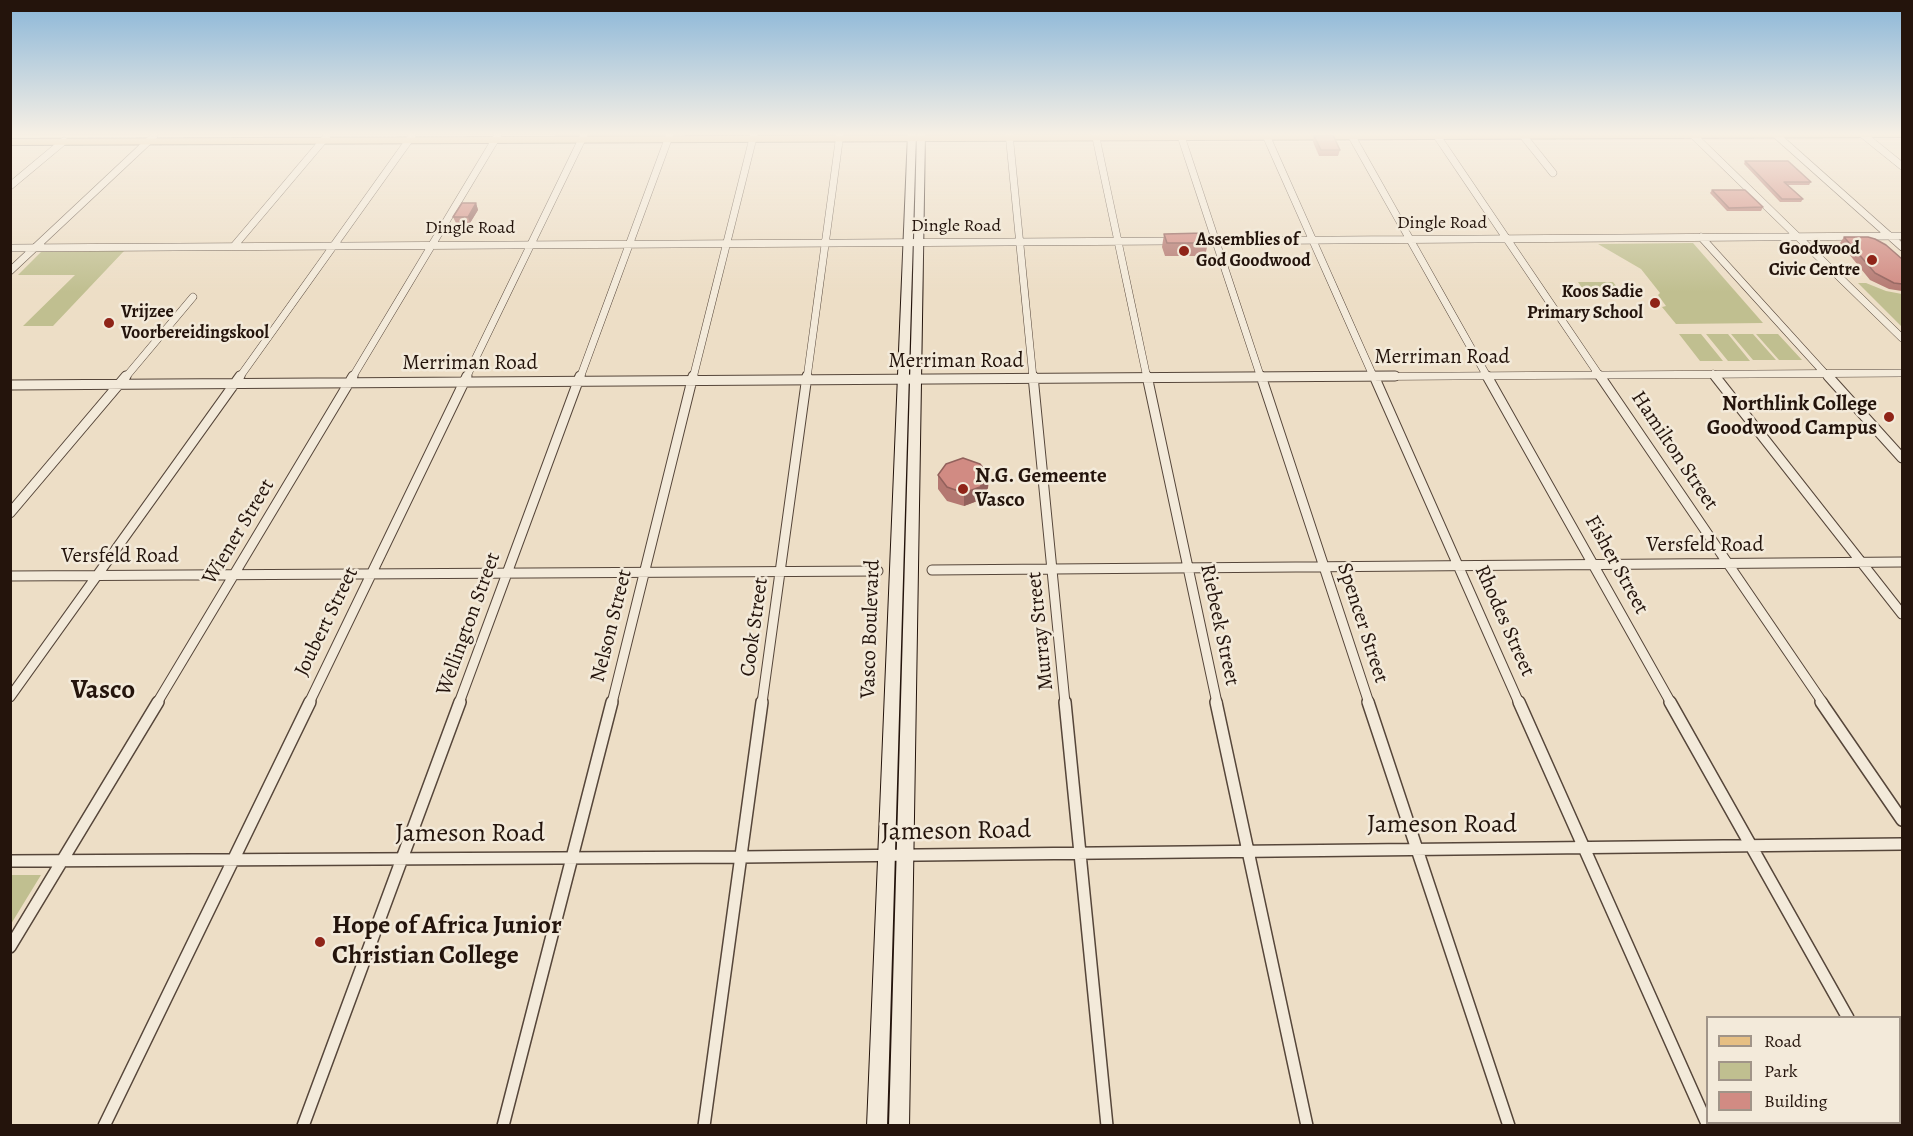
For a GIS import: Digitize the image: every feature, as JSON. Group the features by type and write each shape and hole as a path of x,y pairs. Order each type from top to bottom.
{"main road":[{"name":"Vasco Boulevard","path":"877,1125 896,855 915,186"},
{"name":"Vasco Boulevard","path":"896,855 900,1125"}],"street":[{"path":"10,271 101,186"},
{"path":"234,246 285,186"},
{"path":"10,697 375,186"},
{"name":"Wiener Street","path":"10,946 468,186"},
{"name":"Joubert Street","path":"105,1125 559,186"},
{"name":"Wellington Street","path":"303,1125 650,186"},
{"name":"Nelson Street","path":"503,1125 573,857 741,186"},
{"name":"Cook Street","path":"704,1125 833,186"},
{"name":"Murray Street","path":"1015,186 1107,1125"},
{"name":"Riebeek Street","path":"1107,186 1307,1125"},
{"name":"Spencer Street","path":"1197,186 1509,1125"},
{"name":"Rhodes Street","path":"1289,186 1706,1120"},
{"name":"Fisher Street","path":"1380,186 1847,1016"},
{"name":"Hamilton Street","path":"1472,186 1902,820"},
{"path":"1745,186 1902,338"},
{"path":"1834,186 1902,247"},
{"name":"Dingle Road","path":"10,248 1902,236"},
{"path":"1701,237 1902,458"},
{"path":"10,513 193,297"},
{"name":"Merriman Road","path":"10,385 1902,373"},
{"path":"1713,374 1902,614"},
{"name":"Versfeld Road","path":"932,570 1902,562"},
{"name":"Versfeld Road","path":"10,576 878,571"},
{"name":"Jameson Road","path":"10,861 403,857 741,857 1902,844"}],"green space":[{"path":"1693,243 1763,323 1676,324 1662,307 1666,306 1658,295 1660,293 1641,269 1598,244"},
{"path":"124,251 53,326 23,326 75,275 18,275 41,252"},
{"path":"1578,282 1613,282 1622,293 1586,294"},
{"path":"1858,283 1866,283 1886,291 1902,294 1902,327"},
{"path":"1679,334 1701,334 1723,361 1700,361"},
{"path":"1706,334 1728,334 1750,361 1728,361"},
{"path":"1731,334 1753,334 1776,360 1753,360"},
{"path":"1756,334 1778,334 1802,360 1779,360"},
{"path":"10,875 41,875 11,924"}],"building":[{"path":"1769,186 1788,186 1803,199 1782,199"},
{"path":"1712,190 1745,190 1763,207 1729,208"},
{"path":"462,203 476,203 468,217 453,217"},
{"path":"1205,233 1208,243 1167,243 1164,234"},
{"name":"Goodwood Civic Centre","path":"1844,237 1868,237 1886,245 1902,259 1902,284 1894,283 1875,273"},
{"path":"963,458 980,464 989,475 980,487 964,493 947,487 938,475 946,464"}],"place":[{"name":"Assemblies of God Goodwood","path":"1184,251"},
{"name":"Goodwood Civic Centre","path":"1872,260"},
{"name":"Koos Sadie Primary School","path":"1655,303"},
{"name":"Vrijzee Voorbereidingskool","path":"109,323"},
{"name":"Northlink College Goodwood Campus","path":"1889,417"},
{"name":"N.G. Gemeente Vasco","path":"963,489"},
{"name":"Hope of Africa Junior Christian College","path":"320,942"}],"district":[{"name":"Vasco","path":"103,691"}]}
